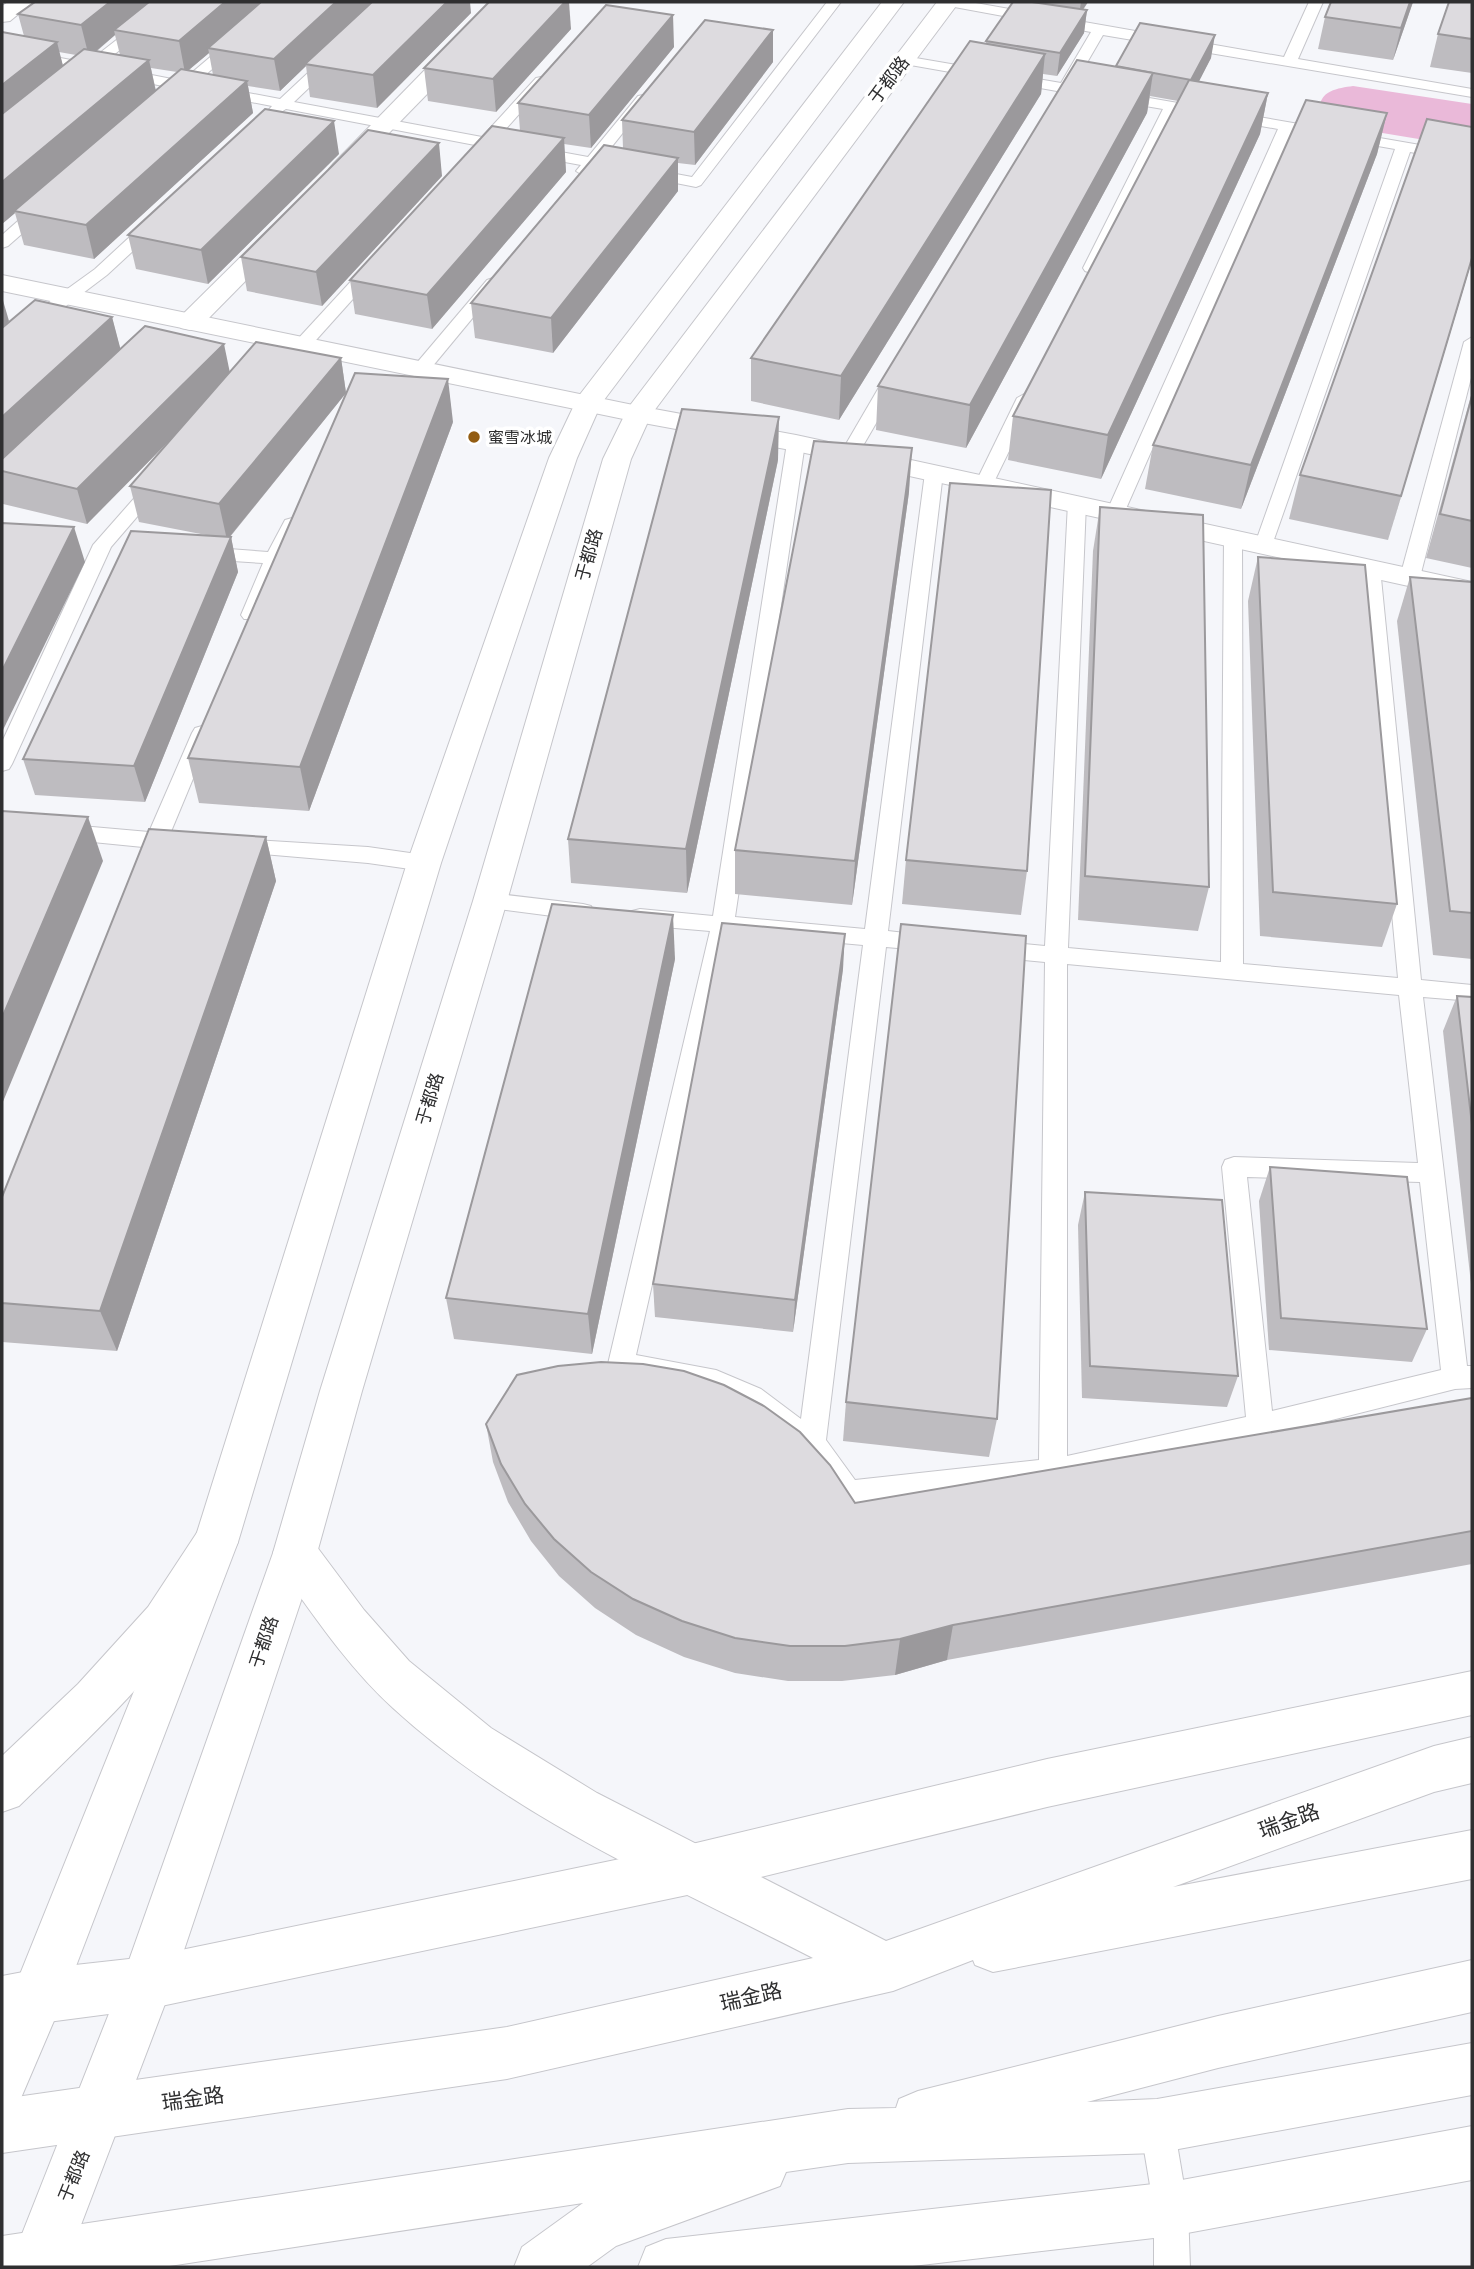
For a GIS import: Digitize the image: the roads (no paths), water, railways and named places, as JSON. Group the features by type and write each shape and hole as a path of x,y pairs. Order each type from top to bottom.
{"main road":[{"path":"2,16 22,2"},
{"path":"2,2079 20,1998 216,1542 424,863 563,458 588,403 893,2"},
{"name":"于都路","path":"26,2264 99,2113 147,1983 295,1553 341,1391 490,901 617,459 639,414 948,2"},
{"path":"329,181 481,25"},
{"path":"169,324 292,219"},
{"path":"2,283 374,370 421,369 796,443 1472,591"},
{"path":"2,1789 95,1700 164,1622 216,1542"},
{"path":"295,1553 345,1623 408,1691 482,1751 551,1796 884,1967 1178,1914 1472,1855"},
{"path":"20,1998 147,1983 692,1869 1046,1783 1472,1693"},
{"name":"瑞金路","path":"2,2126 507,2053 884,1967 1434,1769 1472,1760"},
{"path":"542,2267 600,2224 848,2136 1218,2042 1472,1986"},
{"path":"26,2264 848,2136 1157,2126 1472,2069"},
{"path":"666,2267 1171,2209 1472,2153"}],"lane":[{"path":"70,84 173,2"},
{"path":"164,103 283,2"},
{"path":"2,51 696,183 834,2"},
{"path":"948,2 1472,93"},
{"path":"1289,63 1316,2"},
{"path":"1062,94 1099,30"},
{"path":"262,123 343,48"},
{"path":"904,60 1062,94 1172,106 1472,158"},
{"path":"467,163 550,72"},
{"path":"574,184 650,91"},
{"path":"1081,289 1172,106"},
{"path":"1116,511 1287,126"},
{"path":"1264,544 1404,146"},
{"path":"2,243 52,199"},
{"path":"2,352 40,317 71,297 161,216"},
{"path":"285,348 383,257"},
{"path":"421,369 505,269"},
{"path":"1410,577 1472,342"},
{"path":"848,456 904,361"},
{"path":"984,484 1032,386"},
{"path":"796,443 723,924 621,1364 707,1378 751,1397 812,1442 848,1493 1054,1471 1261,1426 1464,1377 1432,1173 1410,986 1370,568"},
{"path":"2,764 102,545 173,465"},
{"path":"812,1442 934,473"},
{"path":"1054,1471 1056,956 1077,503"},
{"path":"242,635 274,558 300,510"},
{"path":"1232,969 1233,537"},
{"path":"77,544 129,547"},
{"path":"181,551 274,558"},
{"path":"141,878 210,713"},
{"path":"2,826 157,841 368,855 424,863"},
{"path":"490,901 1472,993"},
{"path":"1261,1426 1234,1167 1432,1173"},
{"path":"1157,2126 1171,2209 1172,2267"}],"place":[{"name":"蜜雪冰城","path":"474,437"}]}
